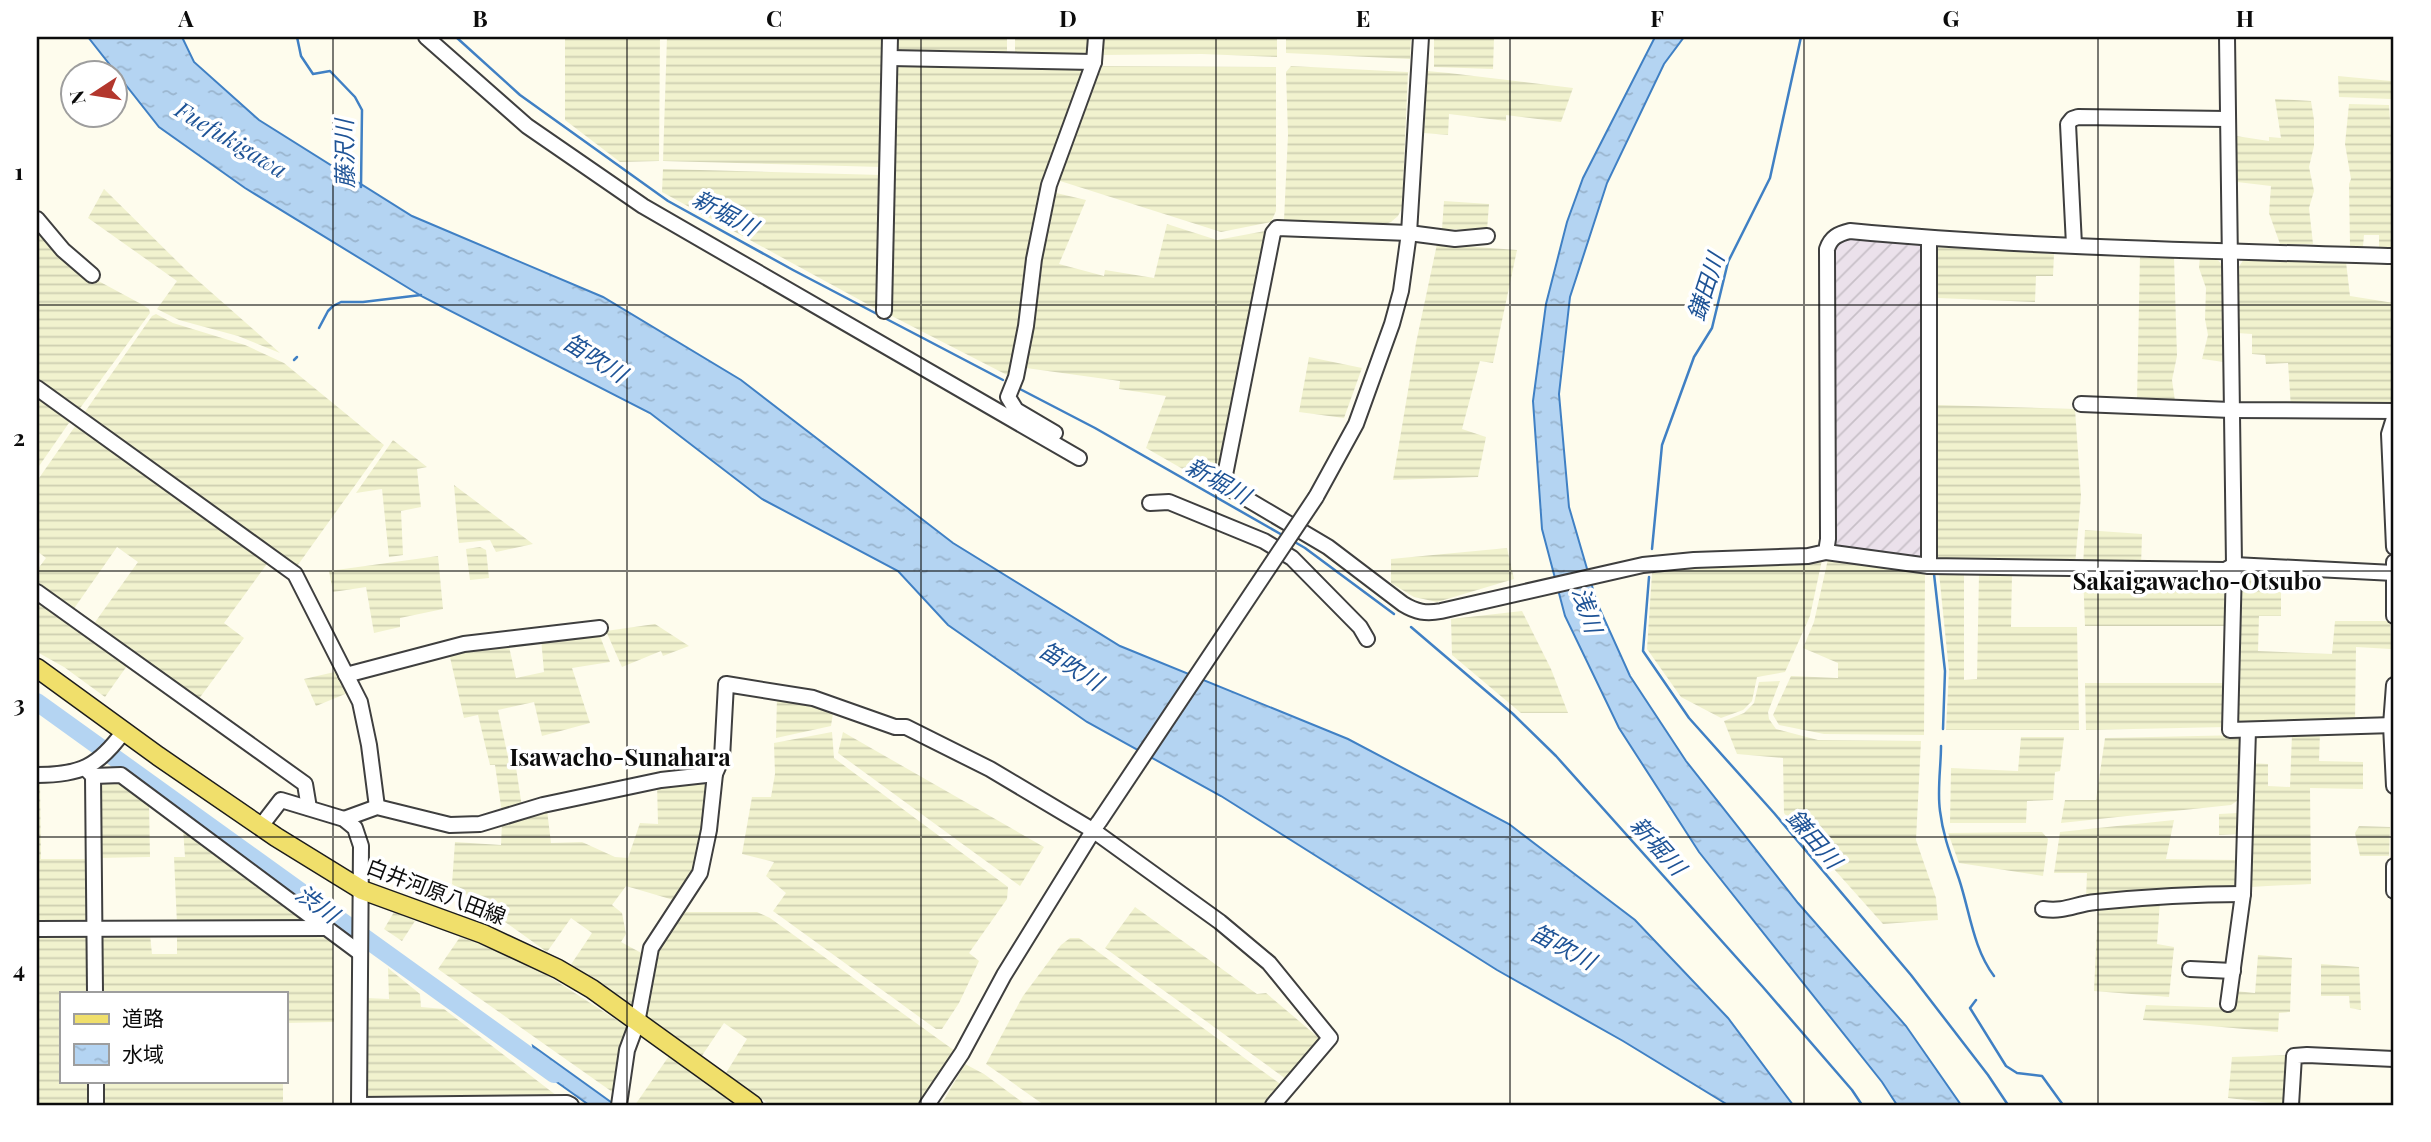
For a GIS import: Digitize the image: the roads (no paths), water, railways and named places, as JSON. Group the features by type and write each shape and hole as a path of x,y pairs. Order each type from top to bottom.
{"main road":[{"name":"白井河原八田線","path":"37,668 119,738 362,890 483,934 531,955 592,989 753,1105"}],"street":[{"path":"426,37 527,125 643,206 1082,460 1077,446 1016,410 1008,397 1016,377 1026,326 1034,259 1049,185 1094,62 1096,37"},
{"path":"884,311 890,37"},
{"path":"928,1105 1096,826 1316,496 1356,424 1401,291 1409,233 1421,37"},
{"path":"2227,37 2234,565 2230,730 2392,725"},
{"path":"890,58 1094,62"},
{"path":"2074,246 2068,124 2072,119 2227,119"},
{"path":"37,219 63,250 92,275"},
{"path":"1487,236 1455,239 1409,233 1286,227 1277,228 1273,233 1224,484 1328,547 1413,611 1441,611 1592,575 1665,562 1808,556 1826,552 1929,566 2225,570 2234,565 2394,570 2394,616"},
{"path":"1826,552 1827,249 1835,237 1850,231 2074,246 2394,256"},
{"path":"1929,238 1929,566"},
{"path":"37,388 295,574 359,702 369,745 377,807"},
{"path":"2081,404 2231,410 2394,411"},
{"path":"2394,418 2389,434 2394,547"},
{"path":"1150,503 1169,502 1264,541 1292,558 1360,626 1367,639"},
{"path":"37,592 305,784 309,808"},
{"path":"346,675 464,644 600,628"},
{"path":"619,1103 627,1050 637,1023 651,948 700,873 709,830 715,774 722,758 726,684 790,692 834,704 895,727 906,727 1096,826 1259,953 1330,1038 1273,1105"},
{"path":"2394,685 2394,786"},
{"path":"2228,1004 2242,894 2248,730"},
{"path":"95,992 90,769 119,738"},
{"path":"37,775 64,775 90,769 121,775 324,928 360,950"},
{"path":"344,819 377,807 450,825 481,824 536,807 635,785 715,774"},
{"path":"261,826 281,800 344,819 355,828 361,846 362,890 360,1105 571,1105"},
{"path":"2394,866 2394,891"},
{"path":"2043,909 2059,911 2092,902 2143,896 2242,894"},
{"path":"37,929 324,928"},
{"path":"2190,970 2233,971"},
{"path":"2291,1105 2294,1056 2394,1059"},
{"path":"96,1082 96,1105"}],"water":[{"path":"88,37 182,37 194,62 259,120 412,216 603,297 741,380 953,543 1120,646 1348,739 1509,824 1635,920 1728,1018 1793,1105 1728,1105 1623,1041 1497,970 1221,796 1087,722 948,625 898,571 762,499 650,413 423,297 245,188 159,127 130,90 130,60 106,60"},
{"name":"浅川","path":"1655,37 1684,37 1664,64 1607,183 1570,297 1559,394 1569,507 1597,603 1630,676 1686,761 1798,903 1906,1026 1961,1105 1897,1105 1882,1082 1699,852 1619,728 1565,616 1542,529 1533,401 1546,304 1567,222 1583,178"},
{"path":"533,1046 615,1105 589,1105 537,1068"}],"waterway":[{"name":"藤沢川","path":"297,37 301,56 313,74 330,71 355,97 362,110 361,187"},
{"name":"新堀川","path":"456,37 520,95 668,201 1003,380"},
{"name":"鎌田川","path":"1652,549 1662,445 1694,357 1712,328 1728,262 1770,178 1801,37"},
{"path":"319,328 328,311 341,302 421,295"},
{"path":"294,360 297,357"},
{"name":"新堀川","path":"1018,388 1095,428 1284,536"},
{"name":"新堀川","path":"1293,541 1394,614"},
{"path":"1934,574 1945,671 1943,729"},
{"name":"鎌田川","path":"1649,577 1643,651 1689,718 1774,813 1911,975 2008,1105"},
{"name":"新堀川","path":"1411,627 1513,714 1556,756 1762,986 1862,1105"},
{"name":"渋川","path":"37,702 554,1074"},
{"path":"1941,746 1939,795 1943,829 1981,954 1994,976"},
{"path":"1976,1000 1970,1008 2006,1066 2017,1073 2042,1076 2063,1105"}],"district":[{"name":"Sakaigawacho-Otsubo","path":"2197,582"},
{"name":"Isawacho-Sunahara","path":"620,758"}],"water label":[{"name":"Fuefukigawa","path":"231,140"},
{"name":"笛吹川","path":"595,358"},
{"name":"笛吹川","path":"1071,666"},
{"name":"笛吹川","path":"1563,947"}]}
